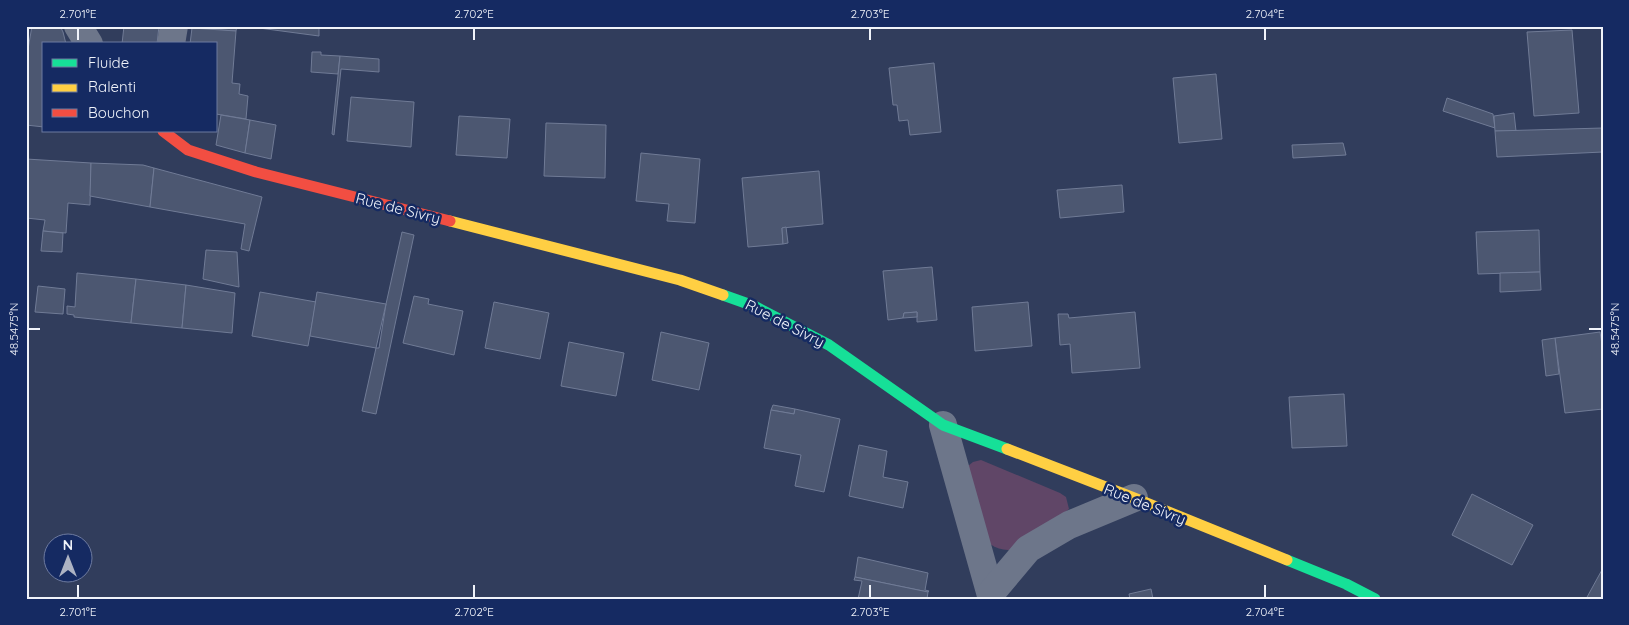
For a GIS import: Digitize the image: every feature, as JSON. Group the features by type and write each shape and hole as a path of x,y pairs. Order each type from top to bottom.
{"street":[{"path":"78,26 88,42"},
{"path":"171,42 174,26"},
{"name":"Rue de Sivry","path":"164,132 188,150 256,172 680,280 754,306 829,345 943,425 1134,498 1346,584 1375,599"},
{"path":"943,425 992,596"},
{"path":"992,596 1028,549 1069,525 1134,498"}],"shaded area":[{"path":"981,460 1060,493 1066,497 1069,509 1021,548 1005,550 997,548 990,544 968,466 973,462"}],"building":[{"path":"32,26 60,26 66,42 42,42 42,127 26,125 26,61"},
{"path":"124,26 159,26 157,42 122,42"},
{"path":"192,26 237,26 236,31 192,28"},
{"path":"244,26 319,26 319,36"},
{"path":"192,28 236,31 232,83 240,84 239,94 248,96 246,119 218,114 218,42 190,42"},
{"path":"1572,30 1579,113 1534,116 1527,32"},
{"path":"312,52 321,52 321,55 340,56 338,74 311,72"},
{"path":"340,56 379,59 379,72 341,69 334,135 332,134"},
{"path":"934,63 941,132 910,135 908,120 899,121 897,105 893,105 889,68"},
{"path":"1216,74 1222,139 1179,143 1173,78"},
{"path":"351,97 414,102 411,147 347,141"},
{"path":"1447,98 1493,114 1495,128 1443,111"},
{"path":"1514,113 1516,131 1495,131 1494,116"},
{"path":"221,115 250,120 245,153 216,145"},
{"path":"459,116 510,119 507,158 456,155"},
{"path":"250,120 276,125 271,159 245,153"},
{"path":"546,123 606,125 605,178 544,176"},
{"path":"1603,128 1603,152 1497,157 1495,131"},
{"path":"1343,143 1346,155 1293,158 1292,145"},
{"path":"641,153 700,159 695,223 667,221 669,204 636,201"},
{"path":"26,159 91,163 90,205 68,203 66,233 43,231 45,220 26,218"},
{"path":"91,163 143,165 154,168 150,207 90,196"},
{"path":"154,168 262,197 249,251 241,249 245,224 150,207"},
{"path":"819,171 823,224 782,228 783,244 748,247 742,178"},
{"path":"1122,185 1124,212 1060,218 1057,190"},
{"path":"786,227 788,243 783,244 782,228"},
{"path":"1539,230 1540,272 1478,274 1476,232"},
{"path":"43,231 63,233 62,252 41,251"},
{"path":"402,232 414,235 376,414 362,411 376,348 379,348 386,304"},
{"path":"206,250 237,252 239,287 203,279"},
{"path":"932,267 937,320 917,322 917,312 904,313 903,318 888,320 883,271"},
{"path":"1540,272 1541,290 1500,292 1500,273"},
{"path":"77,273 136,279 131,323 74,317 74,315 67,314 67,306 75,307"},
{"path":"136,279 186,285 182,328 131,323"},
{"path":"186,285 235,293 232,333 182,328"},
{"path":"38,286 65,289 63,314 35,312"},
{"path":"260,292 316,302 308,346 252,336"},
{"path":"317,292 386,304 376,348 310,336"},
{"path":"414,296 429,299 428,304 463,311 454,355 403,343"},
{"path":"494,302 549,313 540,359 485,348"},
{"path":"1028,302 1032,346 975,351 972,307"},
{"path":"917,312 917,317 903,318 904,313"},
{"path":"1135,312 1140,368 1072,373 1070,344 1060,345 1058,314 1068,314 1069,318"},
{"path":"661,332 709,343 699,390 652,380"},
{"path":"1600,332 1603,351 1603,409 1565,413 1555,338"},
{"path":"1555,338 1559,374 1546,376 1542,340"},
{"path":"569,342 624,353 616,396 561,386"},
{"path":"1344,394 1347,446 1292,448 1289,397"},
{"path":"773,405 795,409 794,414 771,410"},
{"path":"795,409 840,419 824,492 795,486 801,455 764,448 771,410 794,414"},
{"path":"859,445 887,451 883,477 908,482 903,508 849,496"},
{"path":"1472,494 1533,525 1512,565 1452,535"},
{"path":"858,557 928,573 925,590 929,591 855,577"},
{"path":"1603,568 1603,599 1586,599"},
{"path":"855,577 928,592 927,599 858,599 862,581 854,580"},
{"path":"1151,589 1153,599 1130,599 1129,594"}],"traffic: fast":[{"path":"723,295 754,306 829,345 943,425 1007,449"},
{"path":"1287,560 1346,584 1375,599"}],"traffic: slow":[{"path":"450,221 680,280 723,295"},
{"path":"1007,449 1287,560"}],"traffic: jam":[{"path":"164,132 188,150 256,172 450,221"}]}
